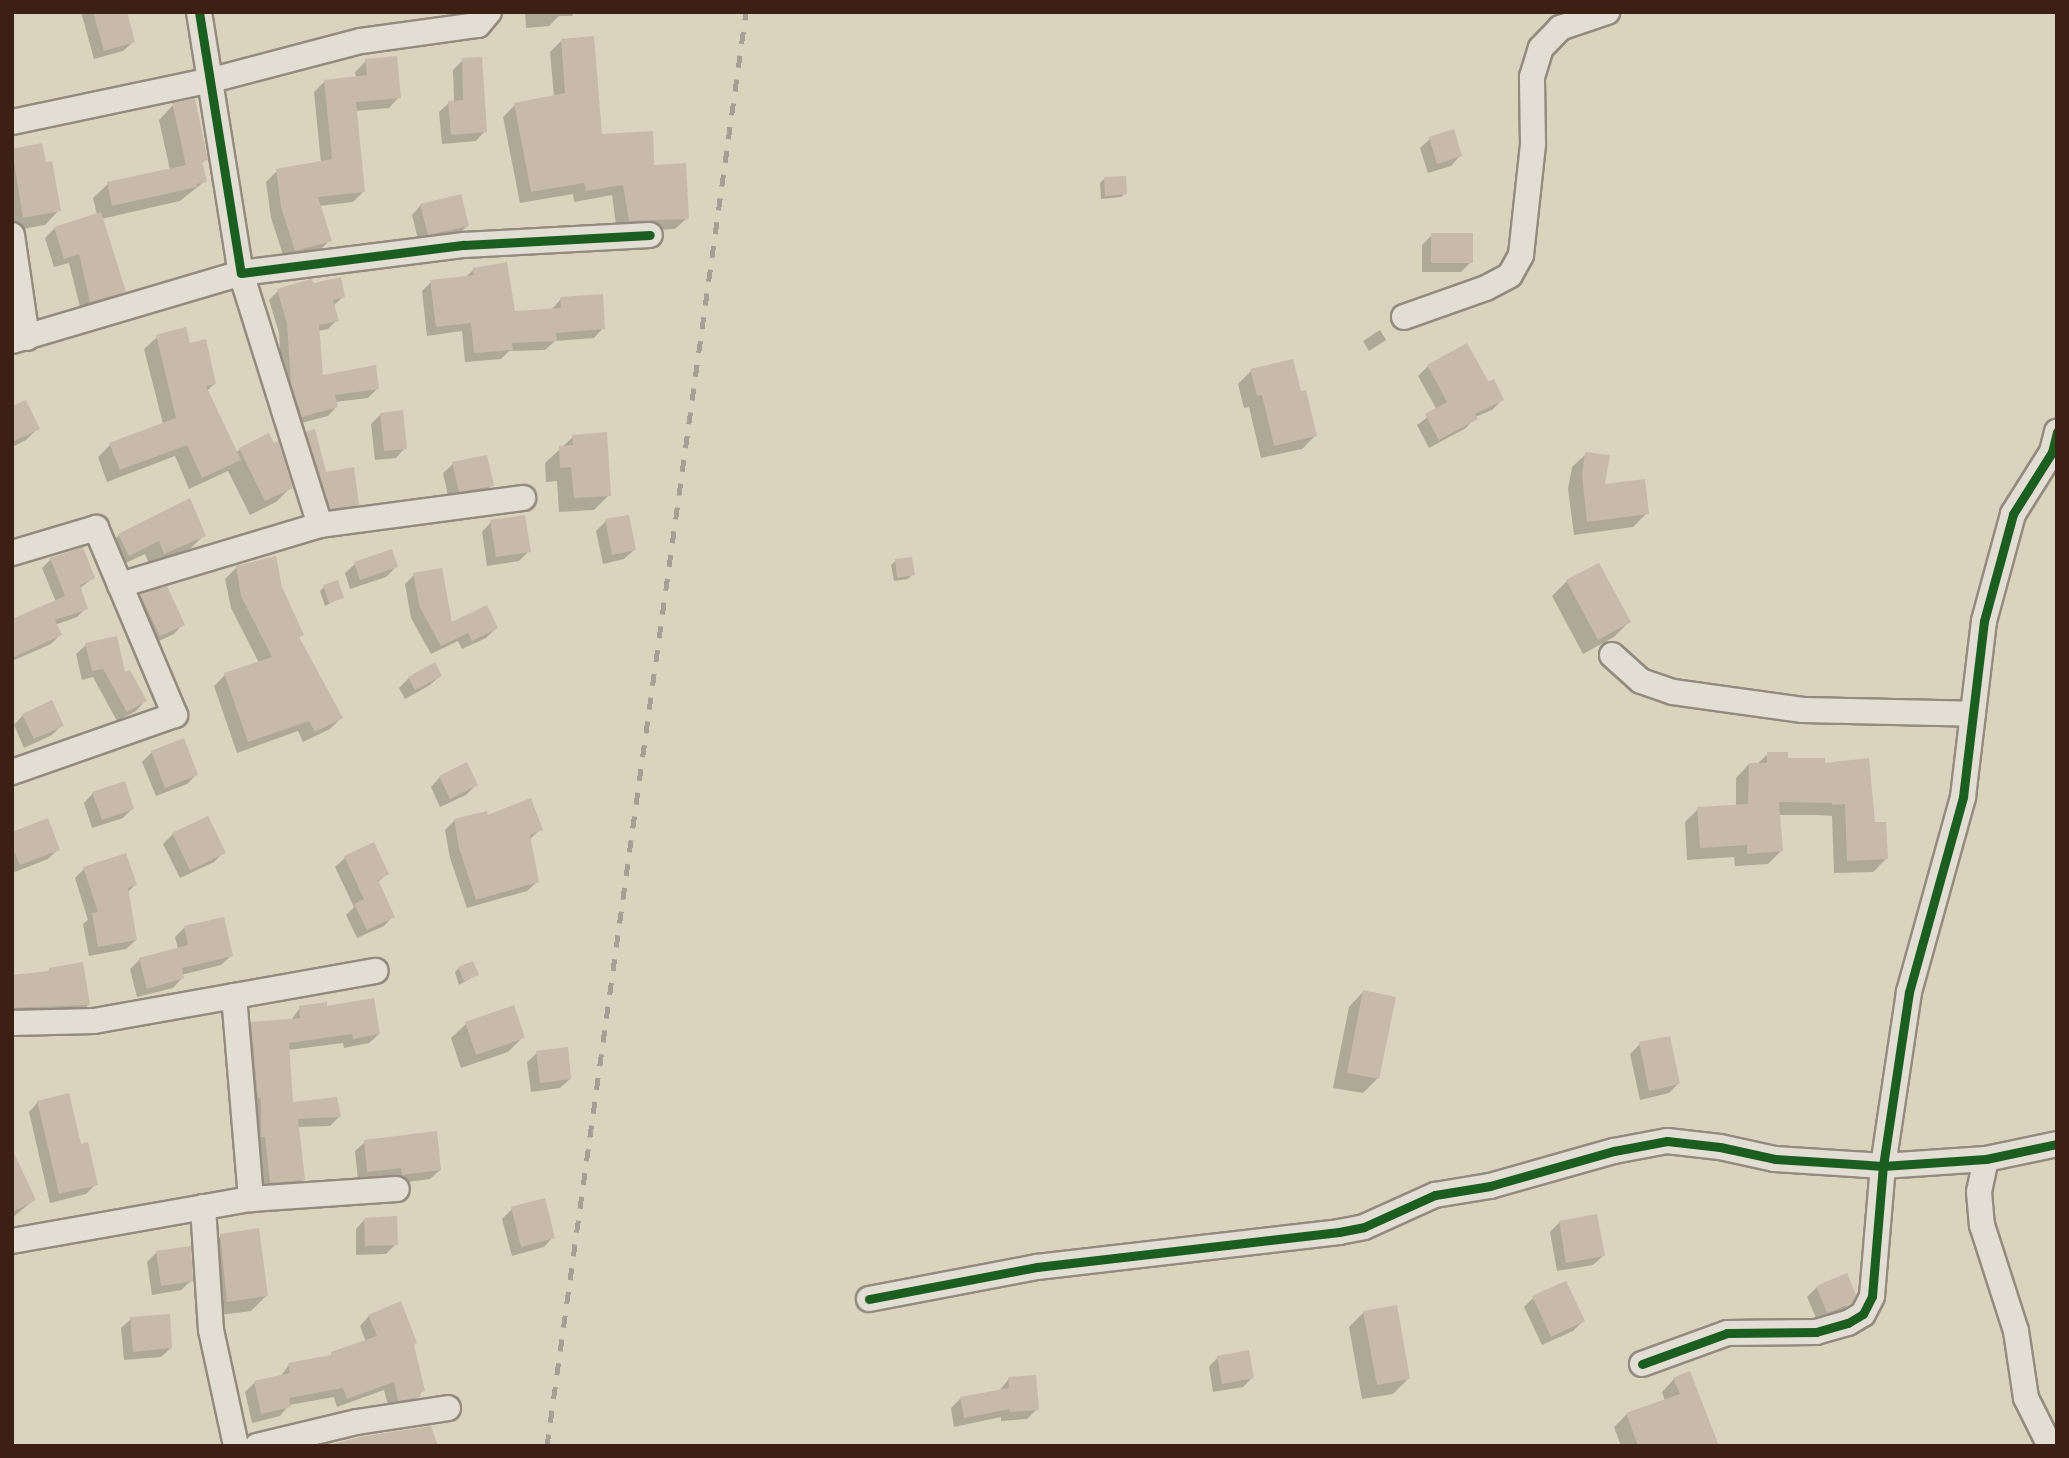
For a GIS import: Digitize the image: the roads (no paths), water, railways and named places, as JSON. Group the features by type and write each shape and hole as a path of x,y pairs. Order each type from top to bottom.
{"street":[{"path":"199,12 241,273 320,525"},
{"path":"12,121 212,80 362,41 478,25 489,12"},
{"path":"1404,317 1486,288 1510,275 1521,256 1533,144 1532,77 1541,48 1560,28 1607,12"},
{"path":"12,235 20,339 241,273 464,245 650,235"},
{"path":"1642,1364 1727,1333 1816,1332 1848,1323 1863,1314 1872,1296 1883,1166 1909,992 1963,797 1984,621 2013,514 2052,452 2057,432"},
{"path":"120,585 320,525 523,498"},
{"path":"12,553 96,528 175,715 12,772"},
{"path":"1612,656 1641,681 1673,692 1803,710 1973,714"},
{"path":"12,1023 94,1021 376,971"},
{"path":"234,996 251,1199"},
{"path":"869,1299 1037,1267 1339,1232 1364,1227 1435,1195 1490,1186 1614,1151 1667,1141 1720,1147 1775,1160 1883,1166 1986,1159 2057,1144"},
{"path":"1986,1159 1979,1192 1982,1225 2016,1331 2026,1398 2050,1446"},
{"path":"12,1241 251,1199 397,1189"},
{"path":"203,1207 211,1330 236,1446"},
{"path":"257,1446 357,1422 448,1408"}],"railway":[{"path":"547,1446 746,12"}]}
